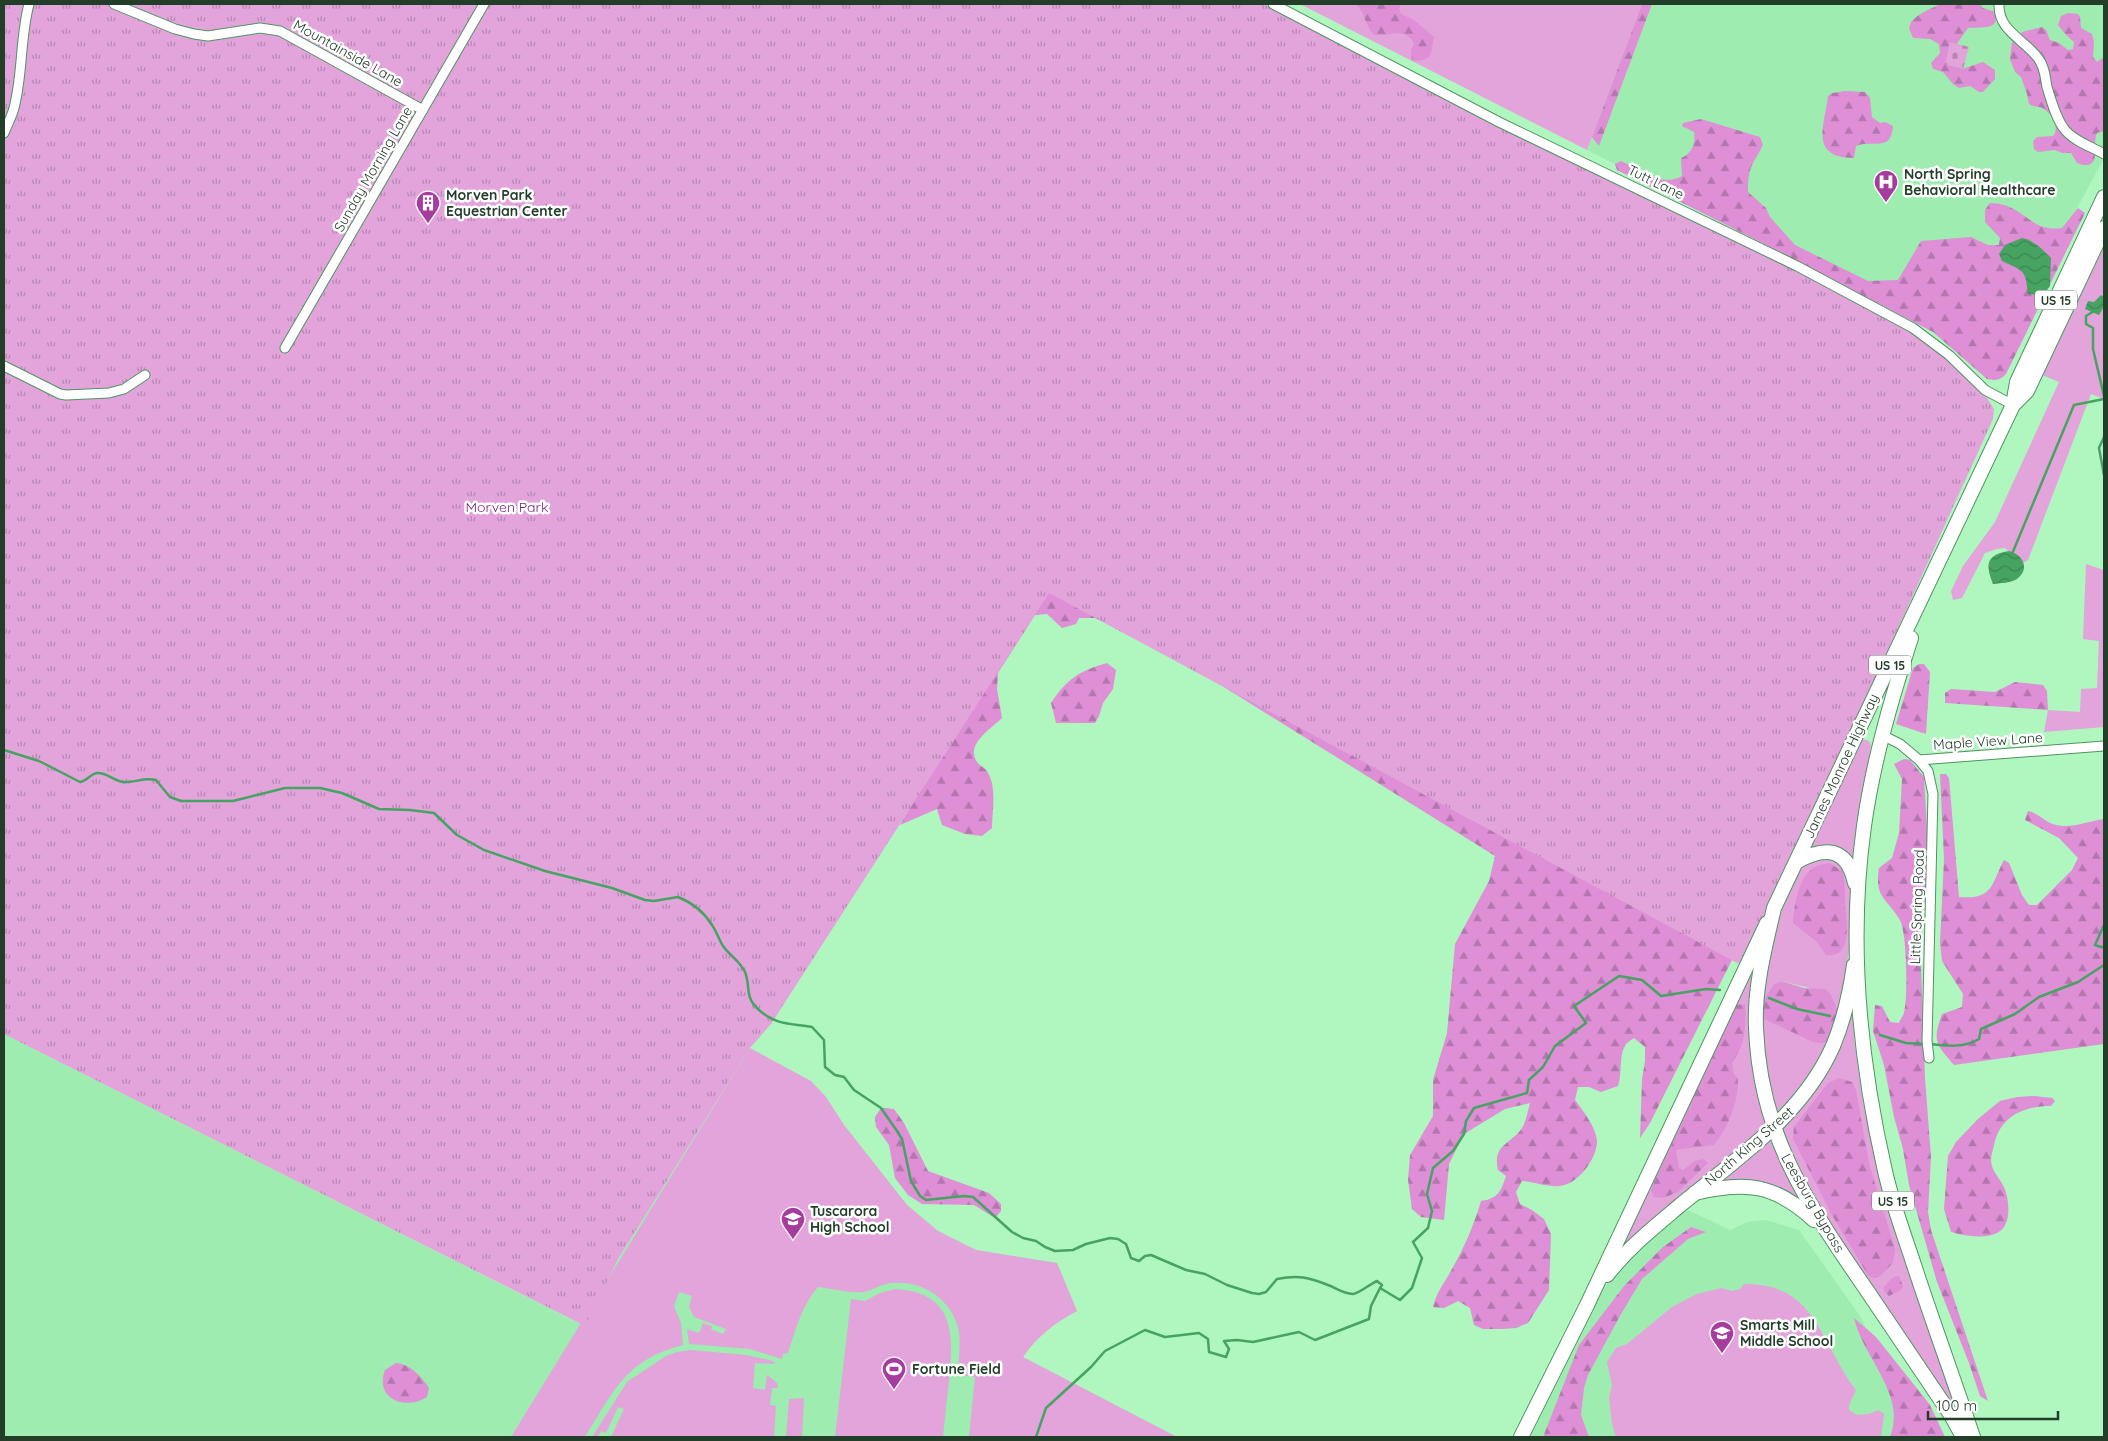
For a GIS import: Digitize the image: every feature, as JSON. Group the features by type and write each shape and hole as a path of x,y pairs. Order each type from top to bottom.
{"main road":[{"name":"James Monroe Highway","path":"1774,908 1923,598 1938,562 2013,405 2017,382 2104,197"},
{"name":"James Monroe Highway","path":"2013,405 2027,391 2104,228"},
{"name":"James Monroe Highway","path":"1855,954 1857,896 1864,827 1882,734 1895,685 1923,598"},
{"path":"1858,732 1870,729 1882,734"},
{"path":"1796,862 1821,851 1839,855 1850,868 1857,896"},
{"name":"Leesburg Bypass","path":"1774,908 1760,975 1755,1026 1760,1079 1773,1128 1783,1155 1825,1229 1951,1415 1963,1437"},
{"name":"North King Street","path":"1521,1437 1588,1305 1774,908"},
{"name":"North King Street","path":"1588,1305 1604,1280 1629,1250 1773,1128 1786,1116 1804,1094 1832,1048 1846,1007 1855,954"},
{"name":"US 15","path":"1855,954 1862,1033 1885,1172 1903,1233 1973,1437"},
{"path":"1695,1193 1730,1186 1762,1189 1786,1197 1825,1229"}],"street":[{"path":"4,133 14,110 18,90 24,22 29,4"},
{"name":"Mountainside Lane","path":"114,4 175,29 194,34 208,36 260,28 280,31 423,110"},
{"name":"Sunday Morning Lane","path":"285,348 484,4"},
{"name":"Tutt Lane","path":"1273,4 1498,122 1797,266 1913,328 1949,355 1985,390 2013,405"},
{"path":"1999,4 2001,16 2006,27 2034,53 2044,68 2052,102 2064,130 2074,138 2104,154"},
{"path":"4,366 60,394 66,395 109,394 124,389 144,374"},
{"name":"Maple View Lane","path":"1882,734 1900,744 1919,760 2104,746"},
{"name":"Little Spring Road","path":"1919,760 1928,770 1933,794 1928,1058"}],"shaded area":[{"name":"North Spring Behavioral Healthcare","path":"1642,4 2104,4 2104,158 1998,355 1587,150"},
{"path":"4,1034 578,1323 750,1048 826,1097 844,1125 907,1205 938,1231 976,1250 1057,1263 1077,1311 1055,1323 1036,1340 1023,1357 1177,1437 4,1437"},
{"name":"Smarts Mill Middle School","path":"1688,1210 1730,1230 1748,1222 1766,1220 1799,1230 1860,1316 1898,1392 1894,1437 1523,1437 1586,1313 1614,1275 1632,1255"}],"green space":[{"name":"Morven Park","path":"4,4 1263,4 1319,27 1916,327 1987,398 1994,409 1993,419 1884,659 1741,965 1049,593 771,1024 750,1048 618,1259 585,1326 4,1034"},
{"path":"1300,4 1642,4 1587,150"},
{"path":"1356,4 1402,4 1399,8 1401,14 1414,20 1434,37 1429,56 1424,60 1412,61 1411,50 1414,43 1406,35 1396,33 1374,35"},
{"path":"1642,4 1652,4 1599,146 1592,137"},
{"path":"1941,4 1980,4 1983,8 1995,12 1996,18 1993,25 1984,28 1968,28 1956,45 1962,69 1983,62 1995,70 1995,79 1983,92 1979,92 1970,86 1959,88 1943,72 1933,69 1931,63 1940,53 1939,44 1930,39 1913,38 1909,28 1911,22 1921,14"},
{"path":"2068,13 2078,14 2081,28 2092,34 2094,42 2093,57 2097,62 2104,57 2104,131 2097,133 2094,161 2091,164 2085,165 2077,163 2071,153 2062,153 2055,150 2038,152 2034,149 2033,141 2037,137 2053,136 2056,129 2055,124 2051,115 2044,109 2029,104 2021,77 2015,72 2010,59 2012,42 2022,32 2042,27 2046,30 2050,40 2059,43 2068,50 2073,49 2074,42 2058,25 2061,16"},
{"path":"1950,42 1969,47 1963,69 1945,64"},
{"path":"1845,91 1865,92 1870,98 1872,117 1880,123 1885,122 1893,126 1889,140 1880,144 1856,146 1854,158 1830,152 1825,146 1823,138 1828,96 1832,93"},
{"path":"1701,119 1760,137 1763,145 1750,171 1748,192 1766,208 1770,217 1795,245 1868,281 1898,280 1921,241 1971,237 1988,245 1999,245 2000,238 1985,222 1985,210 1990,203 2002,204 2042,226 2051,228 2062,228 2078,208 2085,213 2006,374 1998,380 1987,379 1933,332 1617,170 1615,164 1621,161 1659,179 1667,180 1682,176 1681,158 1690,151 1694,144 1694,132 1682,126 1683,123"},
{"path":"2104,247 2104,399 2091,394 2028,560 2021,564 2005,548 1985,553 1962,598 1953,600 1951,591 1963,566 1995,522 2059,382 2042,375"},
{"path":"2086,564 2104,570 2104,727 2044,732 2048,710 2080,712 2081,689 2097,688 2099,641 2083,639"},
{"path":"1041,579 1733,958 1650,1123 1640,1138 1645,1047 1634,1038 1626,1044 1623,1050 1618,1086 1601,1092 1589,1087 1578,1087 1575,1100 1592,1125 1597,1141 1594,1155 1585,1170 1573,1181 1560,1186 1522,1181 1516,1192 1520,1204 1544,1219 1551,1234 1549,1290 1528,1323 1516,1328 1483,1329 1474,1325 1470,1308 1458,1301 1444,1308 1433,1307 1438,1292 1465,1245 1481,1201 1495,1196 1502,1186 1506,1176 1498,1170 1497,1156 1523,1126 1530,1103 1505,1109 1464,1134 1449,1164 1444,1220 1421,1217 1412,1209 1408,1180 1410,1155 1433,1116 1433,1080 1447,1033 1455,944 1489,881 1495,856 1184,662 1095,618 1079,618 1076,624 1062,628 1047,614 1035,615 998,673 997,689 1002,718 981,737 974,749 977,762 987,771 991,779 993,800 992,828 982,836 965,834 942,825 937,809 900,825"},
{"path":"1107,663 1116,670 1113,689 1103,703 1095,723 1056,723 1051,703 1068,682 1089,669"},
{"path":"1919,664 1924,664 1930,672 1926,734 1896,724 1913,668"},
{"path":"2015,682 2043,685 2047,691 2048,710 1945,703 1945,693 1951,689 1995,692"},
{"path":"1862,739 1869,741 1871,745 1853,860 1825,846 1808,849"},
{"path":"1904,759 1910,760 1924,777 1929,863 1920,939 1925,1078 1931,1157 1928,1212 1931,1230 1988,1401 1980,1396 1937,1282 1909,1185 1884,1065 1873,1031 1875,1005 1882,1006 1890,1022 1899,1023 1904,1013 1905,1005 1906,965 1902,927 1900,920 1883,897 1878,886 1879,868 1892,858 1899,833 1902,779 1894,764"},
{"path":"1940,774 1946,774 1949,778 1959,897 1979,896 1990,889 2004,860 2009,863 2022,895 2029,905 2037,905 2072,870 2078,858 2059,838 2025,820 2028,811 2059,826 2072,826 2104,819 2104,1044 1954,1065 1943,1052 1937,1042 1937,1031 1942,1014 1962,1007 1963,994 1942,961 1940,943 1944,859"},
{"path":"1820,857 1839,861 1851,884 1849,951 1839,1012 1830,993 1781,981 1774,984 1762,1001 1770,950 1785,900 1804,865"},
{"path":"1830,863 1843,872 1845,884 1847,928 1845,945 1835,955 1826,955 1817,942 1793,923 1796,902 1803,880 1813,868"},
{"path":"1755,963 1769,1126 1619,1253 1614,1252"},
{"path":"1781,981 1804,988 1825,989 1830,993 1839,1012 1828,1042 1813,1042 1762,1018 1762,1001 1774,984"},
{"path":"1745,1004 1743,1042 1732,1063 1734,1074 1738,1079 1738,1088 1728,1122 1714,1145 1676,1150 1679,1168 1683,1170 1695,1161 1704,1159 1708,1163 1678,1192 1663,1198 1654,1197 1651,1190 1656,1178 1737,1005"},
{"path":"1852,1005 1855,1047 1863,1101 1882,1185 1930,1334 1969,1437 1814,1199 1796,1168 1781,1126 1812,1095 1820,1082"},
{"path":"1762,1018 1828,1042 1812,1071 1782,1111 1776,1112 1767,1083"},
{"name":"Tuscarora High School","path":"750,1048 811,1081 826,1097 844,1125 907,1205 938,1231 976,1250 1057,1263 1077,1311 1047,1331 1023,1357 1177,1437 969,1437 975,1377 960,1375 961,1369 958,1369 959,1332 954,1317 948,1307 933,1293 914,1285 893,1283 860,1292 818,1287 803,1310 788,1353 783,1354 782,1359 750,1349 689,1344 687,1329 699,1333 703,1323 712,1326 711,1329 723,1334 726,1329 694,1317 689,1307 692,1296 679,1292 674,1306 681,1323 683,1345 663,1351 647,1359 623,1379 604,1405 585,1437 511,1437"},
{"path":"1839,1078 1852,1082 1856,1090 1869,1163 1895,1249 1893,1263 1879,1277 1872,1278 1868,1275 1832,1215 1793,1139 1794,1127 1828,1083"},
{"path":"2035,1096 2052,1098 2055,1101 2051,1106 2032,1108 2008,1120 1997,1135 1992,1152 1992,1168 2004,1187 2007,1197 2008,1216 2004,1227 1989,1236 1969,1236 1951,1232 1944,1209 1948,1156 1956,1142 1979,1118 2000,1101 2017,1097"},
{"path":"881,1108 894,1109 904,1123 928,1171 989,1193 1001,1204 1001,1211 995,1218 974,1205 922,1204 908,1195 895,1178 889,1145 876,1127 875,1117"},
{"path":"1771,1134 1807,1206 1784,1190 1762,1183 1712,1183"},
{"path":"1691,1227 1706,1232 1688,1239 1642,1279 1588,1375 1584,1388 1581,1415 1589,1437 1543,1437 1579,1345 1624,1286 1663,1247"},
{"path":"1899,1276 1903,1286 1901,1290 1889,1296 1884,1291 1884,1287 1893,1277"},
{"path":"1744,1284 1768,1286 1787,1294 1802,1305 1814,1319 1856,1390 1849,1405 1849,1410 1857,1415 1869,1414 1878,1410 1884,1414 1881,1437 1616,1437 1612,1424 1609,1398 1612,1385 1607,1362 1616,1348 1627,1344 1672,1307 1697,1294 1721,1288 1732,1291 1740,1289"},
{"name":"Fortune Field","path":"895,1289 914,1292 929,1298 939,1307 946,1318 950,1331 951,1362 943,1437 835,1437 851,1299 865,1301 880,1293"},
{"path":"1854,1318 1876,1337 1930,1405 1945,1437 1890,1437 1894,1421 1893,1406 1882,1376 1859,1333"},
{"path":"691,1350 746,1355 773,1361 776,1364 755,1363 753,1388 765,1390 767,1375 777,1383 778,1388 772,1388 770,1405 776,1406 774,1437 611,1437 624,1409 618,1407 606,1433 601,1431 598,1437 592,1437 627,1382 666,1356"},
{"path":"396,1363 410,1368 419,1375 429,1388 427,1397 410,1403 394,1400 388,1395 384,1388 383,1380 385,1370"},
{"path":"804,1398 802,1437 786,1437 789,1399"}],"water":[{"path":"2022,238 2034,243 2051,258 2050,286 2043,295 2028,294 2025,275 2020,270 2002,261 1999,254 2005,245"},
{"path":"2101,295 2104,297 2104,309 2099,315 2085,309 2088,301 2094,302"},
{"path":"2009,551 2018,555 2023,562 2024,566 2021,575 2017,579 2006,583 1993,584 1988,566 1989,562 1996,555"}],"waterway":[{"path":"2096,310 2086,316 2086,324 2093,328 2093,349 2104,396"},
{"path":"2012,554 2074,405 2104,399"},
{"path":"2104,437 2099,448 2104,475"},
{"path":"4,750 39,761 80,782 97,773 124,782 147,779 156,780 170,797 181,801 233,801 285,788 320,788 342,793 379,809 434,813 457,835 484,850 545,871 612,888 645,900 654,901 678,897 689,902 702,912 714,928 723,946 743,968 747,977 751,1001 754,1005 772,1019 812,1027 824,1040 825,1067 835,1075 844,1077 854,1090 881,1108 902,1139 911,1181 920,1196 926,1200 964,1196 973,1197 1012,1232 1055,1251 1073,1250 1086,1244 1110,1238 1118,1239 1126,1244 1131,1258 1139,1261 1145,1256 1151,1255 1186,1270 1205,1274 1227,1285 1252,1293 1266,1292 1277,1279 1291,1277 1315,1280 1349,1294 1358,1292 1377,1281 1382,1285 1380,1288"},
{"path":"2104,925 2095,945 2104,947"},
{"path":"1930,1044 1955,1046 1973,1042 1979,1039 1981,1029 2015,1014 2039,997 2078,982 2104,965"},
{"path":"1036,1437 1046,1408 1091,1367 1105,1351 1145,1330 1165,1337 1199,1333 1208,1339 1209,1352 1226,1357 1229,1349 1224,1341 1253,1342 1299,1332 1315,1340 1369,1319 1371,1306 1380,1288 1400,1300 1412,1288 1422,1258 1413,1242 1428,1228 1432,1211 1427,1194 1433,1168 1453,1151 1464,1134 1466,1121 1474,1108 1527,1093 1529,1080 1543,1067 1555,1046 1586,1023 1574,1006 1619,976 1642,980 1661,996 1706,989 1720,990"},
{"path":"1769,998 1797,1009 1830,1016"},
{"path":"1880,1035 1906,1043 1924,1044"}],"place":[{"name":"North Spring Behavioral Healthcare","path":"1886,203"},
{"name":"Morven Park Equestrian Center","path":"428,224"},
{"name":"Tuscarora High School","path":"793,1240"},
{"name":"Smarts Mill Middle School","path":"1722,1354"},
{"name":"Fortune Field","path":"894,1390"}]}
